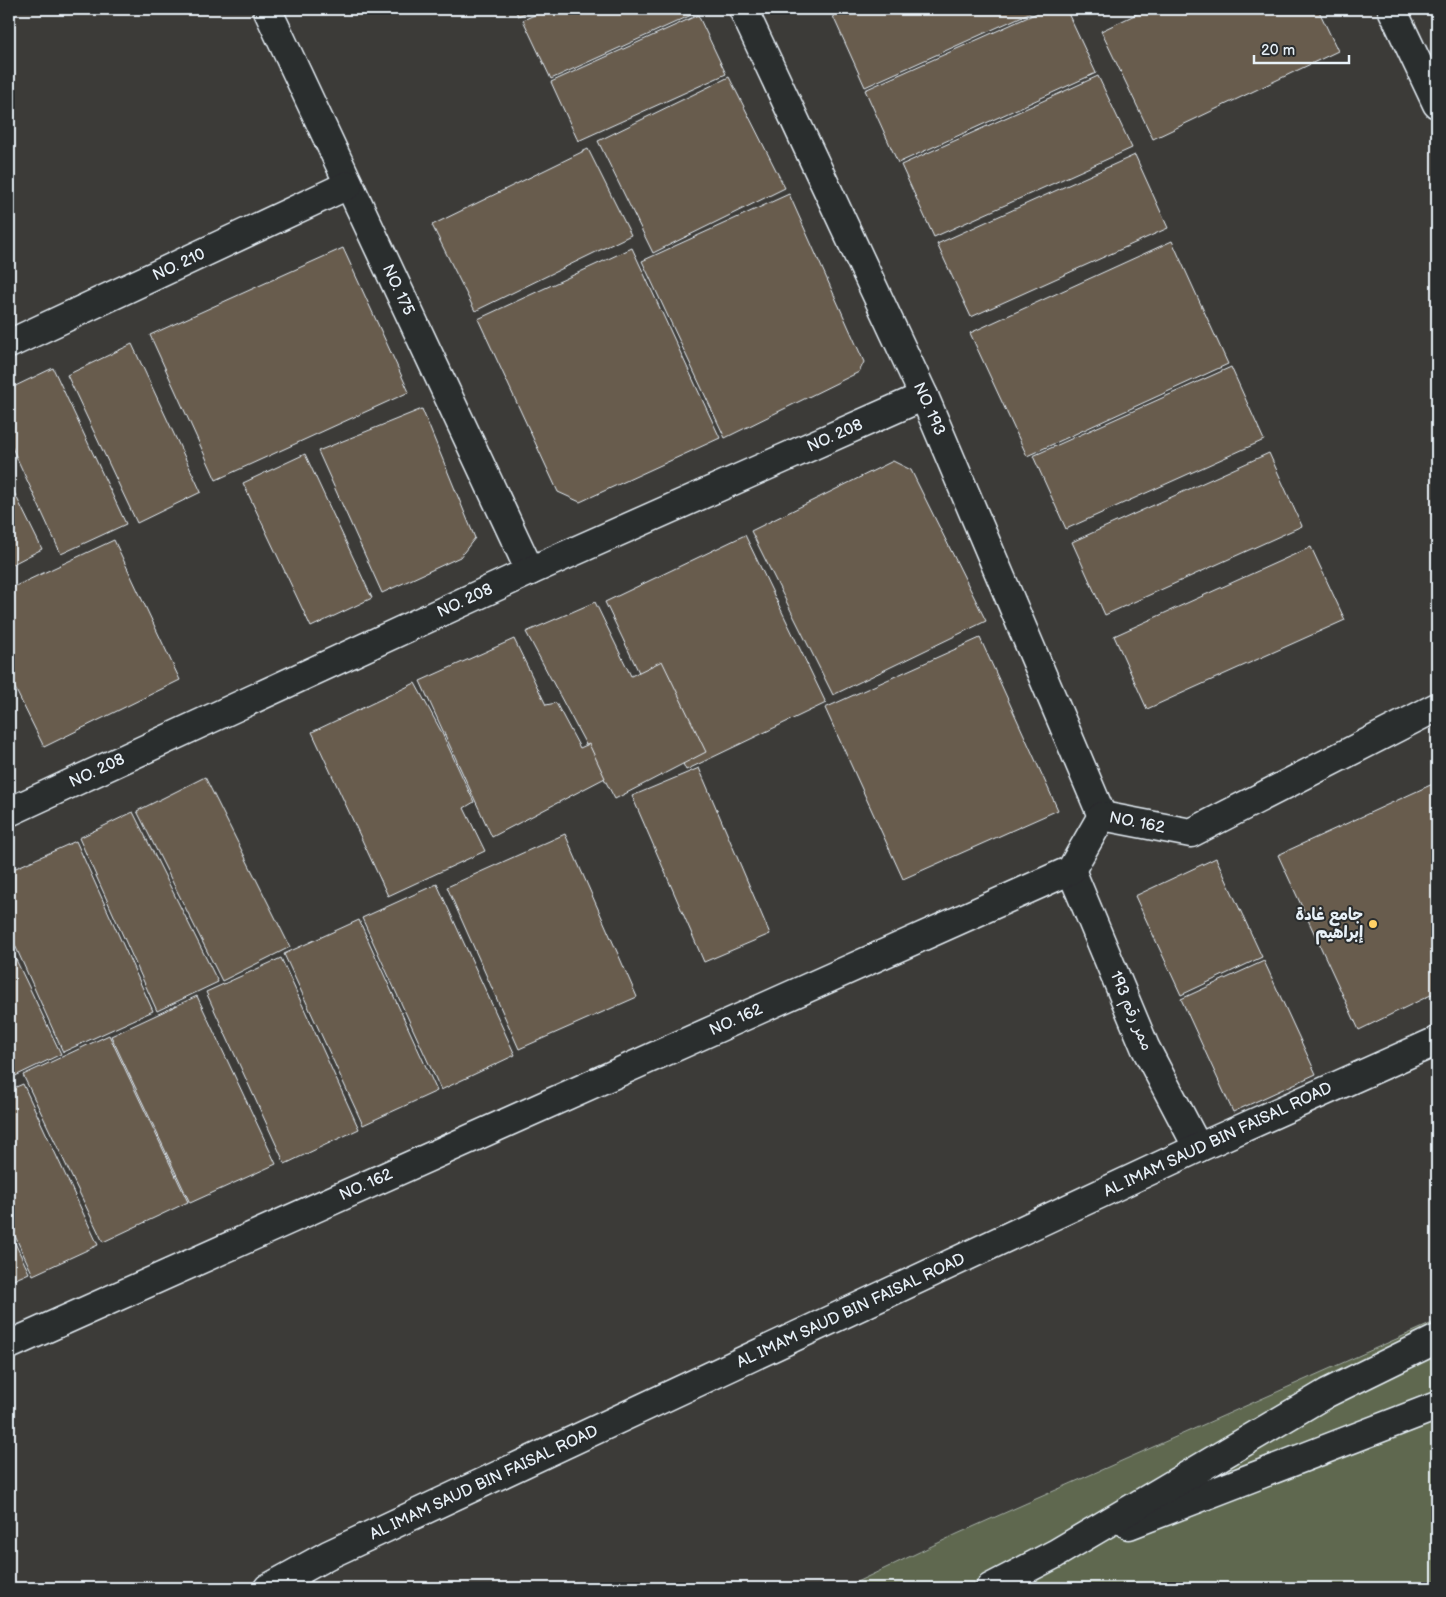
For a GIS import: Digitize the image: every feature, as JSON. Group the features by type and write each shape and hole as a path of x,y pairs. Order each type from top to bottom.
{"street":[{"name":"NO. 175","path":"267,9 530,571"},
{"name":"NO. 193","path":"743,9 924,396 1102,816"},
{"path":"1392,9 1437,104"},
{"name":"NO. 210","path":"9,344 348,185"},
{"name":"NO. 208","path":"9,812 530,571 924,396"},
{"name":"NO. 162","path":"9,1346 1071,870 1102,816 1191,833 1437,707"},
{"name":"ممر رقم 193","path":"1071,870 1145,1047 1198,1148"},
{"name":"AL IMAM SAUD BIN FAISAL ROAD","path":"268,1588 328,1555 1198,1148 1437,1041"},
{"path":"990,1588 1055,1554 1327,1393 1437,1339"},
{"path":"1055,1554 1437,1406"}],"green space":[{"path":"1437,1321 1437,1588 844,1588 957,1534"}],"building":[{"path":"515,9 535,9 518,16"},
{"path":"548,9 696,9 698,12 551,79 523,20"},
{"path":"843,9 1038,9 865,87 832,14"},
{"path":"1046,9 1066,9 1096,73 898,163 865,90"},
{"path":"1147,9 1318,9 1338,51 1153,139 1101,31"},
{"path":"698,15 726,74 578,141 551,82"},
{"path":"1098,76 1132,148 934,237 901,165"},
{"path":"729,77 785,188 653,253 598,141"},
{"path":"588,149 631,235 475,311 432,225"},
{"path":"1135,155 1168,228 971,317 937,244"},
{"path":"789,194 864,362 859,372 725,438 642,261"},
{"path":"1172,241 1228,364 1027,456 970,333"},
{"path":"343,248 409,392 216,480 150,335"},
{"path":"632,248 720,438 580,502 558,492 478,319"},
{"path":"132,344 201,492 137,523 67,375"},
{"path":"1231,367 1264,440 1066,529 1033,456"},
{"path":"53,368 126,524 61,554 9,441 9,389"},
{"path":"422,409 475,538 460,557 382,593 318,451"},
{"path":"1269,453 1302,526 1105,615 1072,542"},
{"path":"305,454 372,598 311,627 243,483"},
{"path":"893,461 911,470 986,621 833,695 751,531"},
{"path":"9,482 42,549 9,566"},
{"path":"745,535 826,703 686,770 605,602"},
{"path":"114,540 180,680 44,747 9,676 9,589"},
{"path":"1311,547 1345,620 1147,709 1114,636"},
{"path":"595,602 631,676 662,661 706,752 615,799 526,632"},
{"path":"980,638 1058,810 903,879 825,708"},
{"path":"514,639 546,705 556,703 580,748 589,744 605,778 492,837 420,681"},
{"path":"415,683 441,731 474,802 464,808 485,851 388,896 312,732"},
{"path":"699,768 770,934 704,962 632,796"},
{"path":"205,777 290,947 222,981 137,811"},
{"name":"جامع غادة إبراهيم","path":"1437,782 1437,992 1359,1030 1278,855"},
{"path":"133,812 218,982 157,1011 79,838"},
{"path":"565,834 637,997 519,1049 447,887"},
{"path":"76,841 153,1011 63,1052 9,932 9,871"},
{"path":"1216,858 1262,957 1181,995 1135,896"},
{"path":"437,884 515,1055 441,1090 362,918"},
{"path":"359,920 437,1091 363,1125 284,954"},
{"path":"9,945 61,1054 9,1079"},
{"path":"281,958 359,1129 285,1164 206,992"},
{"path":"1264,961 1316,1074 1233,1112 1181,999"},
{"path":"197,996 276,1164 190,1203 111,1036"},
{"path":"109,1035 188,1202 103,1242 23,1075"},
{"path":"23,1084 98,1245 33,1275 9,1223 9,1090"},
{"path":"9,1230 29,1273 9,1282"}],"place":[{"name":"جامع غادة إبراهيم","path":"1373,924"}]}
